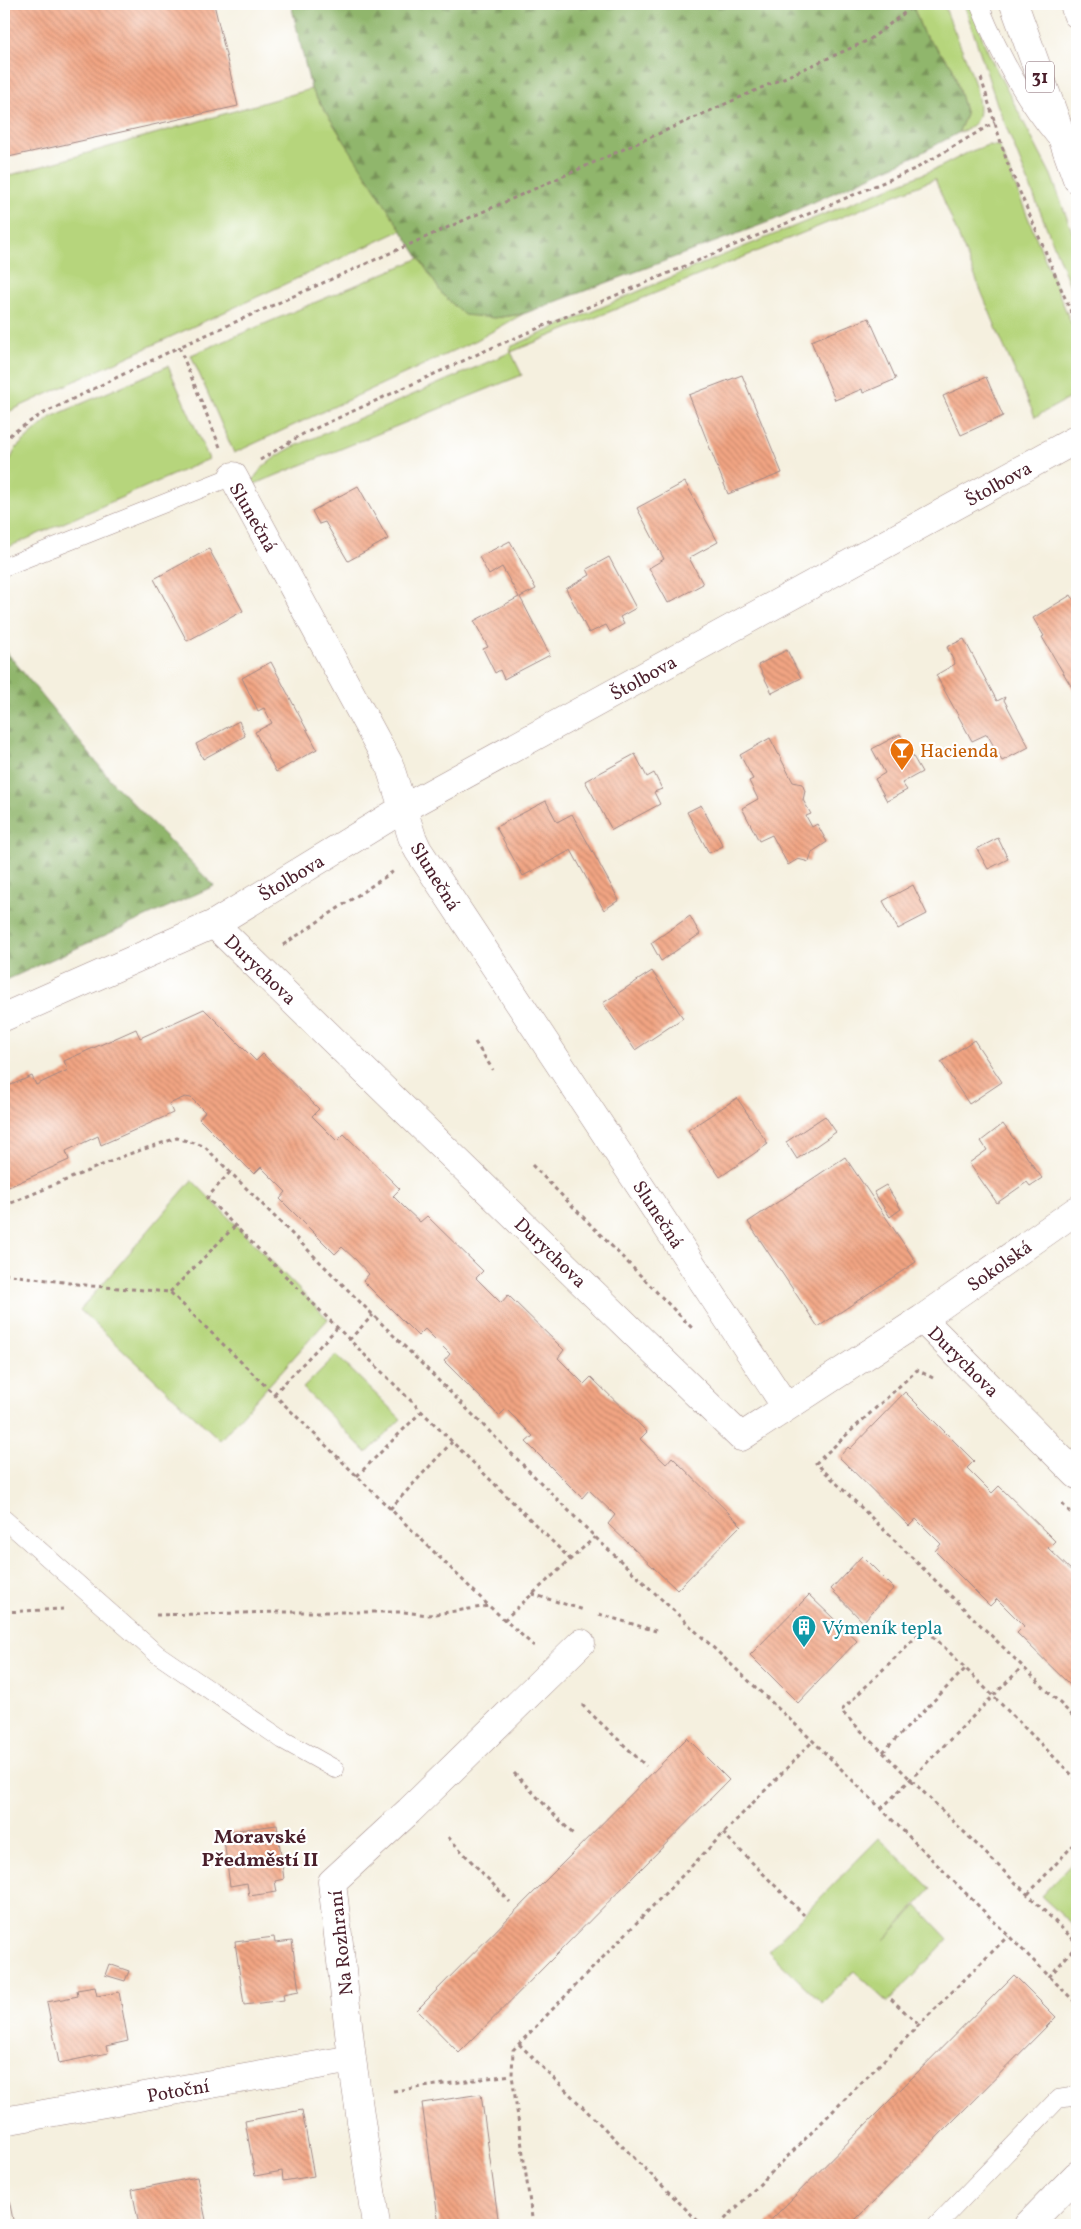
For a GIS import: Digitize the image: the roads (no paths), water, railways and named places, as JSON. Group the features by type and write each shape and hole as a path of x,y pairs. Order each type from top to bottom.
{"street":[{"name":"31","path":"1014,4 1077,179"},
{"path":"1074,4 1077,14"},
{"name":"Štolbova","path":"214,924 404,808 1077,439"},
{"name":"Slunečná","path":"233,476 389,764 412,837 423,858 786,1407"},
{"name":"Durychova","path":"4,1017 214,924 741,1437 922,1319 1077,1475"},
{"name":"Sokolská","path":"922,1319 1073,1220"},
{"name":"Na Rozhraní","path":"376,2225 352,2059 332,1882 409,1811 581,1643"},
{"name":"Potoční","path":"4,2121 352,2059"},
{"path":"1028,2225 1077,2175"}],"lane":[{"path":"979,4 1003,60 1028,101 1066,150"},
{"name":"Slunečná","path":"4,567 233,476"},
{"path":"4,1519 156,1654 283,1740 335,1769"},
{"path":"937,2225 1058,2099 1077,2096"}],"place":[{"name":"Hacienda","path":"902,771"},
{"name":"Výmeník tepla","path":"804,1648"}],"district":[{"name":"Moravské Předměstí II","path":"260,1848"}]}
